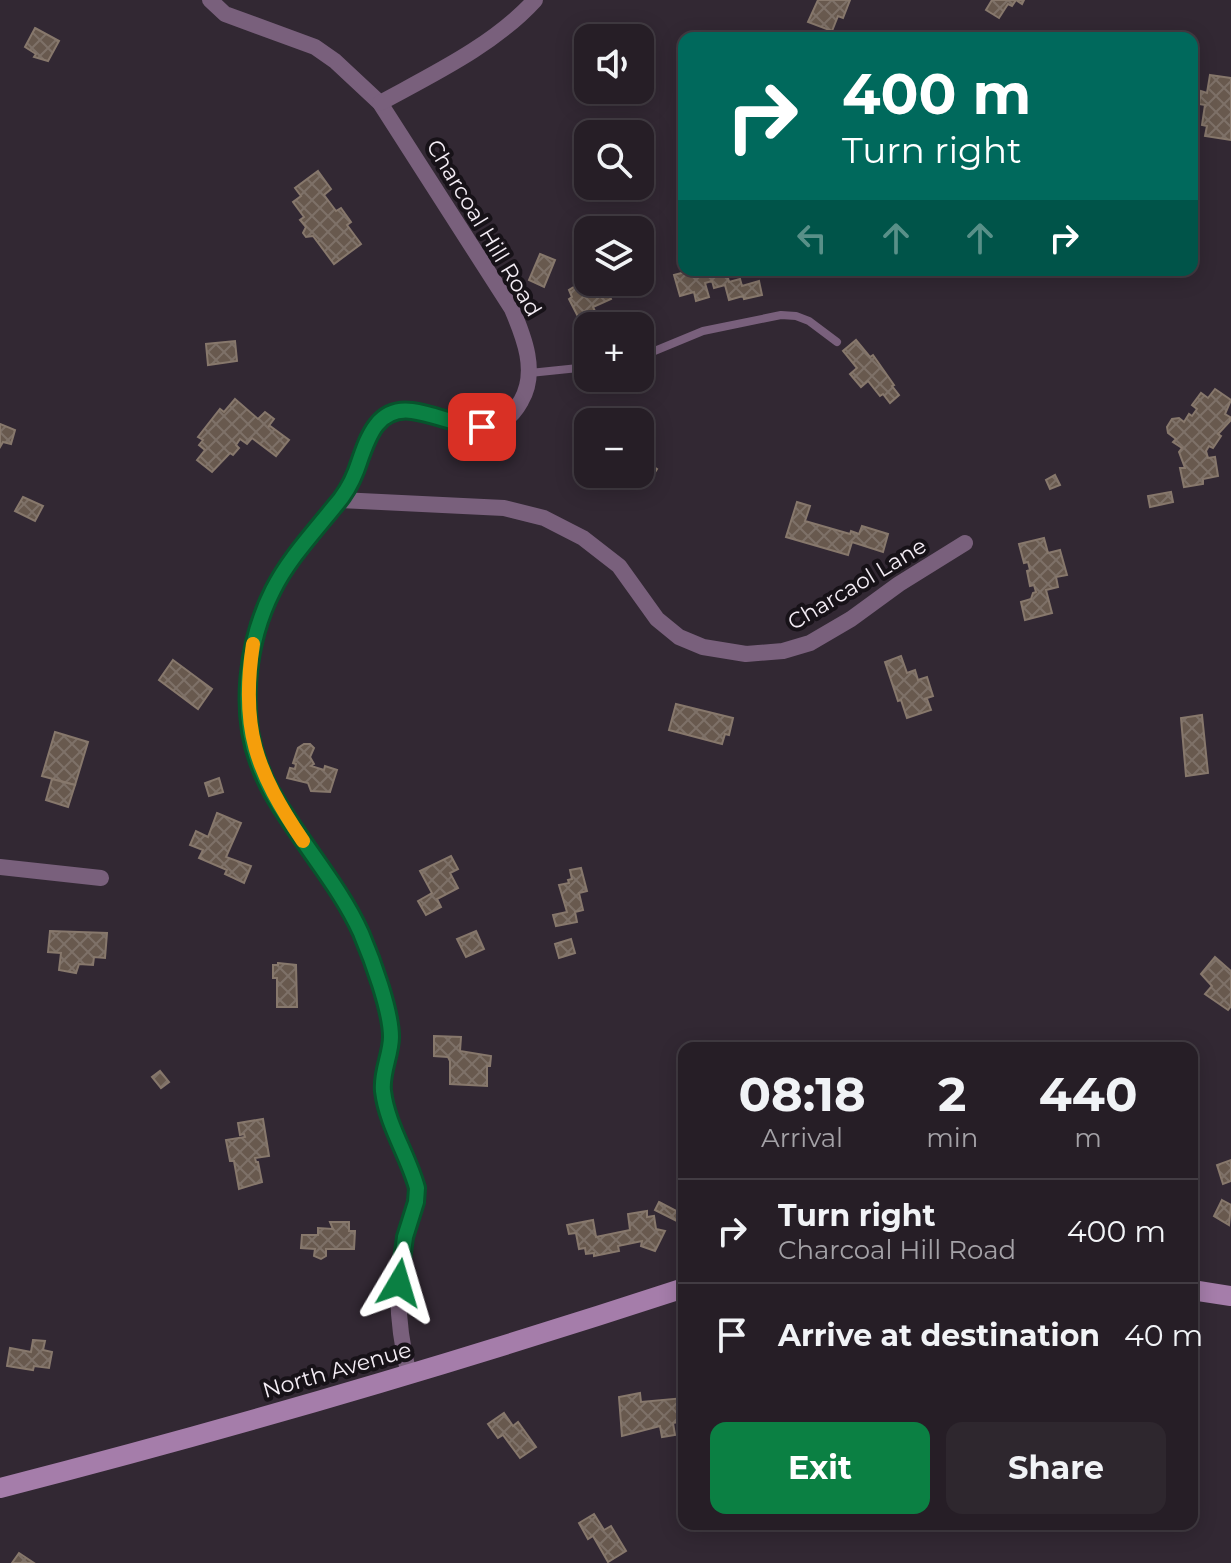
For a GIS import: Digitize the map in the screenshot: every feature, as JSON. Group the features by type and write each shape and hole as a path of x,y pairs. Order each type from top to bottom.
{"street":[{"name":"Charcoal Hill Road","path":"210,0 225,14 315,47 335,61 380,103 512,309 523,334 530,373"},
{"path":"380,103 483,44 535,0"},
{"path":"409,1375 404,1353 399,1283 405,1237 417,1188 387,1109 383,1090 383,1075 391,1041 390,1019 360,932 289,820 259,766 247,698 253,644 274,587 340,500 355,474 373,428 382,418 409,410 470,427 494,425 515,411 530,373"},
{"name":"Charcaol Lane","path":"340,500 504,508 544,518 583,538 619,566 657,619 679,637 703,647 746,654 783,651 810,643 965,543"},
{"path":"0,867 101,878"},
{"name":"North Avenue","path":"0,1488 130,1455 409,1375 678,1290"},
{"path":"1198,1291 1231,1296"}],"lane":[{"path":"654,351 703,331 781,315 809,321 837,342"},
{"path":"530,373 574,368"}],"building":[{"path":"818,0 850,0 843,18 838,16 832,31 808,22"},
{"path":"992,0 1016,0 1012,6 1008,4 999,18 986,10"},
{"path":"35,28 59,41 48,61 34,57 36,54 25,47"},
{"path":"1210,75 1231,78 1231,140 1205,136 1207,126 1202,125 1205,105 1199,104 1201,91 1207,93"},
{"path":"318,171 331,189 324,195 336,211 341,208 351,222 347,225 361,244 334,264 313,236 306,237 303,233 306,227 300,220 304,217 293,202 301,196 295,188"},
{"path":"540,254 555,260 544,287 529,280"},
{"path":"674,275 728,276 729,282 740,279 742,286 759,281 762,295 729,300 725,285 714,288 712,281 705,283 709,297 696,301 694,292 680,296"},
{"path":"574,287 574,296 610,296 611,299 593,307 595,312 576,312 569,299 572,297 569,290"},
{"path":"856,340 870,357 873,355 894,385 899,395 890,403 868,381 861,387 850,374 857,368 843,351"},
{"path":"235,341 237,361 208,365 206,344"},
{"path":"1215,389 1231,400 1225,414 1230,421 1218,434 1221,436 1213,448 1209,446 1206,451 1208,458 1215,457 1218,476 1203,479 1203,484 1184,487 1180,468 1185,468 1179,452 1182,448 1173,442 1176,439 1168,433 1167,427 1172,419 1179,418 1184,422 1189,414 1192,416 1197,409 1192,405 1201,393 1208,398"},
{"path":"235,399 258,419 265,412 274,419 268,427 289,440 276,456 252,438 247,444 240,439 236,445 239,448 212,472 197,460 205,450 199,445 203,440 198,437 220,409 224,412"},
{"path":"0,424 15,430 11,444 3,442 0,447"},
{"path":"1055,475 1060,485 1050,489 1046,480"},
{"path":"1171,492 1173,502 1150,507 1148,496"},
{"path":"23,497 43,506 35,521 15,511"},
{"path":"797,502 810,506 805,521 850,534 851,531 859,534 862,526 888,534 883,552 852,542 848,555 786,537"},
{"path":"1044,538 1048,553 1060,550 1067,575 1056,577 1058,587 1046,590 1052,613 1025,620 1021,602 1031,599 1036,592 1034,585 1030,586 1028,562 1024,563 1019,544"},
{"path":"901,656 907,673 915,670 918,680 927,677 933,696 924,699 927,699 931,710 907,718 885,662"},
{"path":"173,660 212,689 198,709 159,680"},
{"path":"676,704 733,718 729,735 725,734 722,744 669,730"},
{"path":"1202,715 1208,773 1186,776 1181,718"},
{"path":"55,732 88,742 75,785 42,776"},
{"path":"304,744 314,748 310,757 314,764 311,766 337,770 330,792 311,791 308,783 287,778 290,768 295,769 296,764 293,763 298,748"},
{"path":"219,778 223,792 209,796 205,783"},
{"path":"52,779 75,785 68,807 46,800"},
{"path":"217,813 241,823 226,857 251,866 244,883 225,874 227,870 199,858 203,850 190,845 196,831 208,837"},
{"path":"451,856 458,869 450,873 458,888 437,899 441,907 426,915 418,901 432,893 420,871"},
{"path":"581,868 587,891 579,893 583,910 575,912 577,922 556,926 553,915 567,912 559,885 572,879 570,870"},
{"path":"50,931 107,933 105,958 94,957 93,965 79,964 76,973 59,970 61,953 48,952"},
{"path":"476,931 484,949 466,957 457,939"},
{"path":"571,939 575,953 559,958 555,944"},
{"path":"1215,957 1231,971 1231,1006 1228,1010 1205,994 1212,986 1201,974"},
{"path":"273,965 296,965 297,1007 277,1007 277,978 273,978"},
{"path":"434,1036 461,1037 460,1051 491,1056 490,1066 487,1066 487,1086 450,1084 450,1061 448,1057 434,1056"},
{"path":"160,1071 169,1082 161,1088 152,1077"},
{"path":"263,1119 269,1156 255,1158 262,1182 239,1189 226,1140 245,1137 244,1134 240,1135 238,1123"},
{"path":"1231,1160 1231,1181 1223,1184 1217,1165"},
{"path":"1222,1200 1231,1205 1229,1225 1214,1216"},
{"path":"659,1202 678,1212 678,1222 655,1210"},
{"path":"647,1211 647,1217 654,1216 656,1229 665,1231 655,1251 641,1246 642,1241 618,1246 619,1251 594,1256 594,1253 586,1254 585,1248 579,1249 576,1233 569,1234 567,1225 593,1220 596,1237 630,1230 628,1214"},
{"path":"330,1222 349,1222 349,1231 355,1231 354,1249 326,1249 326,1256 321,1259 314,1256 315,1249 301,1248 302,1235 318,1235 318,1228 333,1229"},
{"path":"33,1340 45,1341 43,1350 52,1352 49,1368 34,1366 33,1370 7,1366 10,1348 31,1352"},
{"path":"640,1393 641,1402 678,1399 678,1422 673,1423 675,1435 662,1437 660,1426 622,1436 619,1397"},
{"path":"504,1413 513,1426 518,1422 536,1447 520,1458 503,1435 498,1438 488,1424"},
{"path":"594,1514 604,1530 611,1526 626,1551 608,1562 593,1536 588,1539 579,1523"},
{"path":"19,1553 34,1563 12,1563"}],"slow traffic":[{"path":"253,644 247,698 259,766 273,795 303,841"}],"route":[{"path":"399,1283 405,1237 417,1188 387,1109 383,1090 383,1075 391,1041 390,1019 360,932 273,795 259,766 247,698 248,677 253,644 274,587 340,500 355,474 365,443 382,418 409,410 470,427 482,427"}]}
